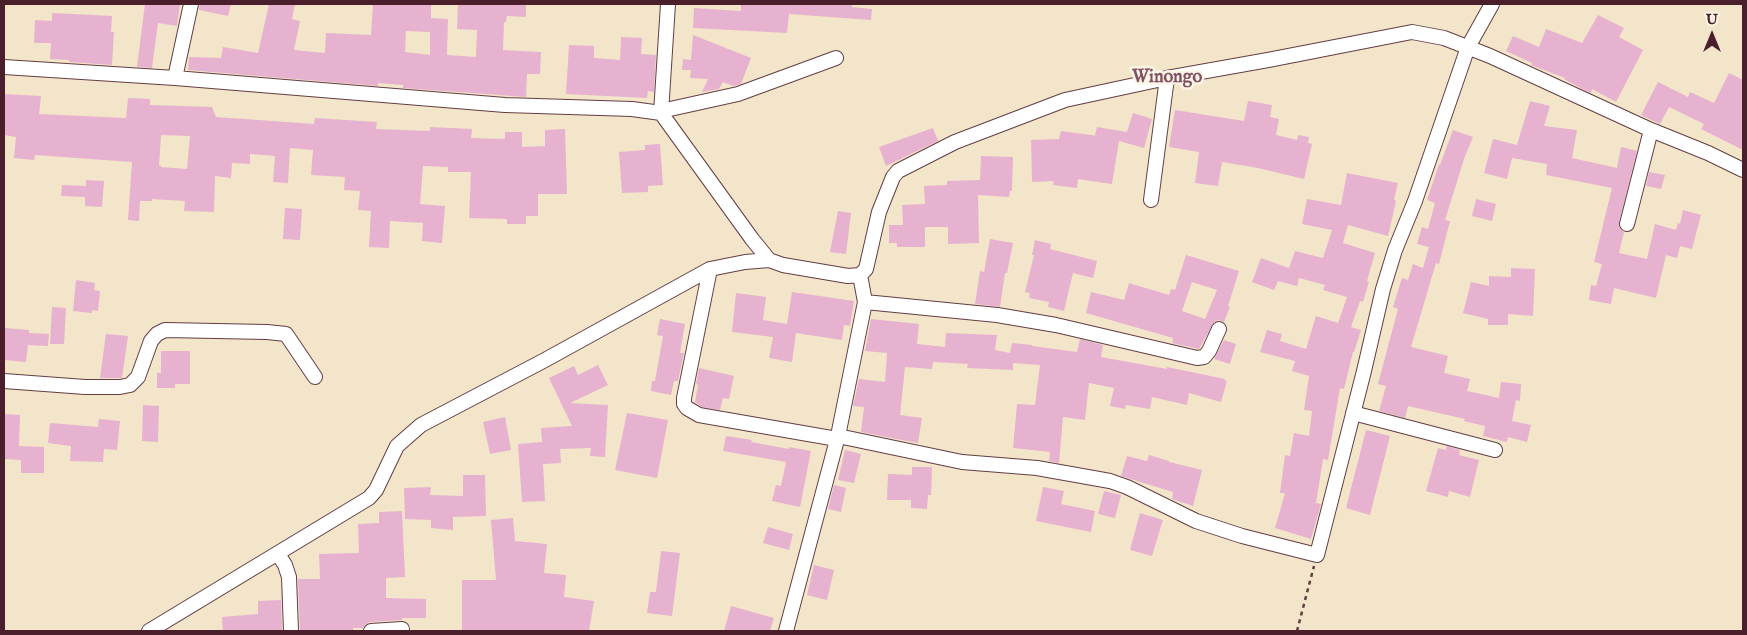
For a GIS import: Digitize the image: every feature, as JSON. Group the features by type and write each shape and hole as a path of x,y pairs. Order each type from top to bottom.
{"street":[{"path":"175,78 191,4"},
{"path":"668,4 661,112 752,240 769,260"},
{"path":"710,269 684,398 684,404 699,415 838,438 962,462 1037,468 1089,476 1127,487 1196,521 1242,536 1317,555 1383,289 1395,250 1415,201 1468,47 1492,4"},
{"path":"149,631 374,494 397,446 420,425 545,360 710,269 745,262 769,260 782,265 848,276 860,275 866,269 885,196 893,177 898,171 955,142 1065,100 1167,78 1412,32 1444,38 1468,47 1651,130 1708,152 1743,170"},
{"path":"4,66 175,78 496,105 632,109 661,112 738,94 836,58"},
{"path":"1152,200 1167,78"},
{"path":"1627,224 1651,130"},
{"path":"786,631 838,438 865,302 860,275"},
{"path":"865,302 997,315 1056,325 1197,358 1204,357 1209,351 1219,329"},
{"path":"4,381 85,387 120,387 130,385 138,376 152,341 165,330 286,334 315,377"},
{"path":"1353,413 1496,450"},
{"path":"278,554 285,565 288,576 291,631"},
{"path":"372,631 402,629"}],"path":[{"path":"1297,631 1317,555"}],"building":[{"path":"145,4 180,4 177,26 158,23 152,68 137,67"},
{"path":"200,4 231,4 228,16 199,10"},
{"path":"269,4 295,4 292,19 300,21 294,50 325,53 326,33 371,35 373,4 431,4 431,18 448,19 447,55 476,57 477,30 457,29 458,4 526,4 526,17 507,16 506,22 504,22 503,50 541,52 540,74 527,74 526,97 403,88 403,85 378,83 378,86 188,70 189,57 221,58 223,47 258,53","holes":["406,31 430,32 430,55 405,52"]},
{"path":"741,4 852,4 852,7 872,9 871,20 789,14 787,33 693,28 694,8 741,11"},
{"path":"52,13 112,16 111,32 114,32 112,65 50,59 51,43 34,43 35,20 52,21"},
{"path":"1598,15 1624,28 1619,37 1643,50 1616,102 1592,89 1591,93 1584,90 1565,78 1531,65 1532,63 1506,51 1513,36 1539,47 1546,29 1582,43"},
{"path":"693,35 751,58 741,84 733,86 723,82 719,89 702,92 708,79 690,78 691,70 682,70 683,59 691,60"},
{"path":"621,37 642,38 641,54 656,55 654,92 648,91 647,98 566,94 569,45 594,46 594,58 620,60"},
{"path":"1729,73 1743,80 1743,150 1701,129 1704,124 1669,107 1660,124 1641,115 1658,82 1688,97 1690,92 1714,103"},
{"path":"4,94 41,96 39,114 126,118 128,98 150,99 150,105 212,107 216,117 314,124 315,118 377,122 376,129 430,131 430,127 472,129 471,138 505,139 505,132 522,132 522,147 545,146 545,130 565,129 567,194 538,194 538,216 526,216 526,224 507,224 507,219 469,218 471,172 448,172 448,167 423,166 420,204 445,206 442,243 422,241 423,223 390,221 389,248 369,247 371,211 358,210 360,191 344,190 345,177 311,175 313,150 290,148 288,183 273,182 275,156 250,154 250,164 232,163 231,178 215,176 214,212 184,211 185,201 152,199 152,201 140,201 139,221 128,220 132,162 35,155 34,160 14,158 16,137 4,135","holes":["161,135 190,136 187,169 159,166"]},
{"path":"1248,101 1272,105 1270,117 1279,119 1276,135 1297,140 1298,135 1309,137 1308,143 1312,144 1304,179 1222,162 1218,186 1195,183 1199,152 1169,147 1175,110 1244,121"},
{"path":"1530,101 1550,106 1544,126 1577,130 1572,158 1617,168 1621,147 1637,151 1619,222 1619,227 1624,232 1619,253 1647,259 1655,224 1676,230 1678,223 1680,224 1683,210 1701,215 1692,249 1680,246 1677,258 1666,255 1656,298 1614,288 1611,304 1589,300 1591,285 1596,286 1602,264 1594,262 1612,188 1546,175 1547,164 1512,158 1507,179 1484,173 1493,139 1517,145"},
{"path":"1133,113 1152,119 1144,148 1119,141 1112,184 1078,179 1077,188 1053,185 1054,181 1032,182 1031,140 1059,139 1061,131 1098,136 1095,135 1097,127 1127,132"},
{"path":"933,128 938,141 886,166 879,147"},
{"path":"1453,130 1473,137 1445,220 1450,221 1439,264 1436,263 1411,347 1448,356 1444,373 1470,379 1467,391 1499,398 1501,382 1521,384 1520,401 1516,400 1512,421 1531,425 1527,442 1508,437 1507,442 1483,436 1485,426 1464,421 1465,419 1408,406 1405,418 1379,411 1386,386 1378,384 1398,309 1393,307 1402,278 1408,280 1413,264 1423,268 1429,247 1417,244 1422,227 1428,229 1435,203 1427,200"},
{"path":"660,144 663,185 648,186 648,192 622,193 619,152 645,150 645,145"},
{"path":"981,156 1013,157 1012,191 1010,191 1009,197 978,195 979,243 948,244 948,227 925,227 925,247 897,247 897,243 889,243 889,225 903,225 902,205 925,204 924,186 947,185 947,181 980,180"},
{"path":"1649,172 1665,175 1661,189 1646,186"},
{"path":"1347,173 1398,183 1388,236 1348,225 1343,243 1375,253 1363,302 1360,301 1351,327 1361,330 1353,352 1344,389 1340,388 1328,460 1323,459 1316,503 1321,504 1311,539 1275,528 1285,493 1280,493 1285,455 1290,456 1294,433 1309,436 1312,411 1304,410 1309,376 1292,371 1295,361 1260,352 1267,330 1282,334 1280,341 1306,349 1316,316 1338,323 1347,297 1323,290 1325,285 1299,278 1297,286 1278,281 1274,290 1252,282 1261,258 1289,268 1295,251 1323,258 1332,230 1302,224 1307,199 1341,205"},
{"path":"86,180 104,181 102,207 85,206 85,197 61,196 62,185 86,186"},
{"path":"1476,199 1496,204 1492,221 1472,216"},
{"path":"285,208 302,209 300,240 283,239"},
{"path":"838,211 851,213 846,254 830,252"},
{"path":"990,239 1013,243 1007,273 1005,273 1000,307 975,304 980,271 984,272"},
{"path":"1035,240 1051,244 1050,249 1097,261 1093,278 1073,273 1064,311 1048,307 1049,302 1029,298 1030,293 1025,292 1034,255 1032,255"},
{"path":"1186,255 1239,271 1228,306 1230,307 1224,322 1219,320 1214,322 1199,349 1172,343 1173,338 1086,313 1091,292 1124,300 1129,283 1169,295 1171,289 1175,290","holes":["1192,282 1217,290 1205,319 1182,311"]},
{"path":"1511,268 1535,269 1533,316 1508,314 1508,325 1488,325 1488,319 1463,313 1471,282 1489,286 1489,276 1511,277"},
{"path":"76,280 95,283 94,290 100,291 98,311 92,310 92,313 73,311"},
{"path":"792,292 854,301 850,326 844,325 842,340 796,333 792,362 769,358 773,337 732,332 736,293 766,297 763,320 787,324"},
{"path":"52,307 66,308 64,344 50,344"},
{"path":"660,319 685,324 680,353 684,353 678,381 674,381 671,395 651,391 652,381 655,381 663,336 657,335"},
{"path":"871,319 919,324 917,344 945,347 946,333 997,335 995,350 1010,353 1012,343 1077,352 1080,339 1103,345 1101,357 1167,369 1167,367 1227,381 1221,402 1189,393 1187,405 1152,397 1150,409 1126,405 1125,409 1110,406 1114,388 1089,383 1085,420 1063,417 1059,463 1049,461 1050,452 1013,448 1017,404 1035,405 1040,365 1013,363 1013,370 967,368 968,364 933,362 932,369 905,367 900,415 922,418 918,443 861,432 864,407 853,406 859,379 885,382 887,353 865,351"},
{"path":"5,328 29,330 29,333 49,334 48,346 28,345 26,362 4,360"},
{"path":"106,334 128,336 122,378 100,378"},
{"path":"1224,340 1236,344 1230,364 1214,359"},
{"path":"161,351 190,351 190,384 175,384 175,388 157,388 157,373 161,373"},
{"path":"598,365 608,385 570,403 608,405 605,457 590,456 591,448 560,449 561,463 543,464 545,501 522,502 518,444 542,442 541,428 572,426 549,378 574,366 578,375"},
{"path":"699,368 734,376 729,399 723,398 720,410 702,407 695,402"},
{"path":"143,405 159,406 158,442 142,441"},
{"path":"627,413 668,420 657,478 615,470"},
{"path":"4,414 20,415 19,446 44,447 44,473 21,473 21,460 4,459"},
{"path":"505,417 511,450 490,454 483,422"},
{"path":"99,419 120,421 117,450 104,449 103,462 70,461 71,446 48,443 50,423 98,427"},
{"path":"1366,430 1390,436 1370,515 1346,508"},
{"path":"726,436 789,449 789,447 811,451 800,507 772,501 776,485 781,486 786,462 723,451"},
{"path":"1447,446 1460,450 1459,455 1479,460 1470,497 1449,491 1448,497 1426,491 1438,448 1446,450"},
{"path":"845,450 861,454 854,483 838,480"},
{"path":"1149,455 1202,470 1193,506 1172,499 1173,492 1121,476 1127,456 1147,461"},
{"path":"912,467 932,467 931,495 928,495 927,509 911,508 911,500 887,500 888,474 912,475"},
{"path":"463,475 485,475 486,516 453,517 453,530 431,528 431,520 405,519 404,488 431,487 430,495 463,496"},
{"path":"834,485 846,488 841,512 828,509"},
{"path":"1043,487 1064,491 1061,504 1095,511 1091,532 1036,521"},
{"path":"1104,491 1121,495 1115,518 1098,514"},
{"path":"402,511 405,577 386,578 386,598 426,599 426,618 402,618 402,620 370,622 363,628 353,628 353,631 300,631 298,579 320,579 319,554 359,553 358,524 379,523 379,512"},
{"path":"1140,513 1163,520 1152,556 1130,550"},
{"path":"513,518 515,541 547,544 544,573 566,575 564,597 594,601 589,631 462,631 462,580 496,580 491,520"},
{"path":"768,527 793,534 789,550 763,543"},
{"path":"661,551 680,553 672,616 647,613 650,592 656,592"},
{"path":"814,565 834,570 827,600 807,595"},
{"path":"281,600 282,631 223,631 222,617 258,614 258,601"},
{"path":"731,606 774,618 770,631 724,631"}],"district":[{"name":"Winongo","path":"1167,78"}]}
